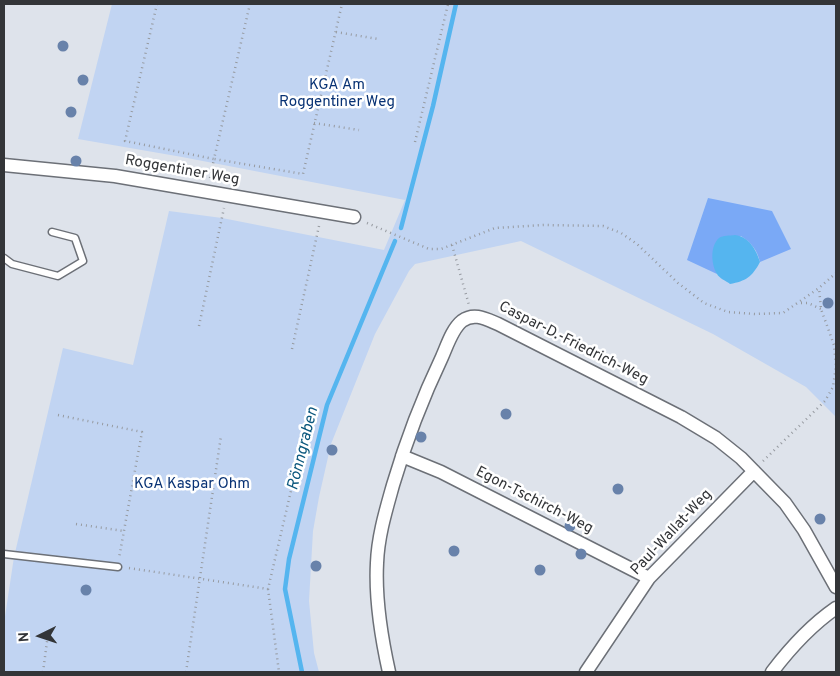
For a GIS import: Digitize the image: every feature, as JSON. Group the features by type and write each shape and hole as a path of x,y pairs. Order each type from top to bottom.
{"street":[{"name":"Roggentiner Weg","path":"4,165 116,176 354,217"},
{"path":"389,672 378,609 377,562 383,520 402,456 424,395 454,331 462,321 472,316"},
{"name":"Caspar-D.-Friedrich-Weg","path":"472,316 498,324 681,417 716,438 754,471 785,503 804,530 836,587"},
{"name":"Egon-Tschirch-Weg","path":"402,456 440,472 649,578"},
{"name":"Paul-Wallat-Weg","path":"586,672 649,578 754,471"},
{"path":"772,672 788,650 815,622 836,608"}],"lane":[{"path":"4,258 12,264 58,276 84,261 75,238 52,232"},
{"path":"4,554 118,567"}],"path":[{"path":"156,4 125,141 303,174 342,4"},
{"path":"207,192 250,4"},
{"path":"415,142 448,4"},
{"path":"336,32 378,39"},
{"path":"314,123 359,130"},
{"path":"199,326 227,195"},
{"path":"292,349 322,212"},
{"path":"354,217 429,249 441,249 495,228 543,225 603,226 621,232 637,244 678,283 704,303 728,312 755,314 783,313 819,288 836,273"},
{"path":"452,245 472,316"},
{"path":"754,471 825,401 833,387 836,366 835,347 821,309 819,288"},
{"path":"799,303 808,303 821,309"},
{"path":"58,415 142,432 118,567 268,589"},
{"path":"186,672 221,436"},
{"path":"279,672 268,589 300,452"},
{"path":"76,524 124,531"},
{"path":"43,672 48,634"}],"green space":[{"path":"112,4 836,4 836,417 806,387 713,334 521,241 415,264 409,271 375,334 331,444 313,531 309,601 314,653 319,672 4,672 4,623 14,557 63,348 133,365 169,211 222,218 384,250 405,200 78,139"}],"shaded area":[{"path":"708,198 772,211 791,249 760,262 754,247 741,236 713,261 717,274 687,260"},
{"path":"735,235 744,238 751,244 760,262 748,278 730,284 721,278 715,270 713,250 719,238"}],"waterway":[{"name":"Rönngraben","path":"401,228 433,106 456,4"},
{"name":"Rönngraben","path":"302,672 285,589 289,559 327,405 395,241"}],"park label":[{"name":"KGA Am Roggentiner Weg","path":"337,94"},
{"name":"KGA Kaspar Ohm","path":"192,485"}]}
